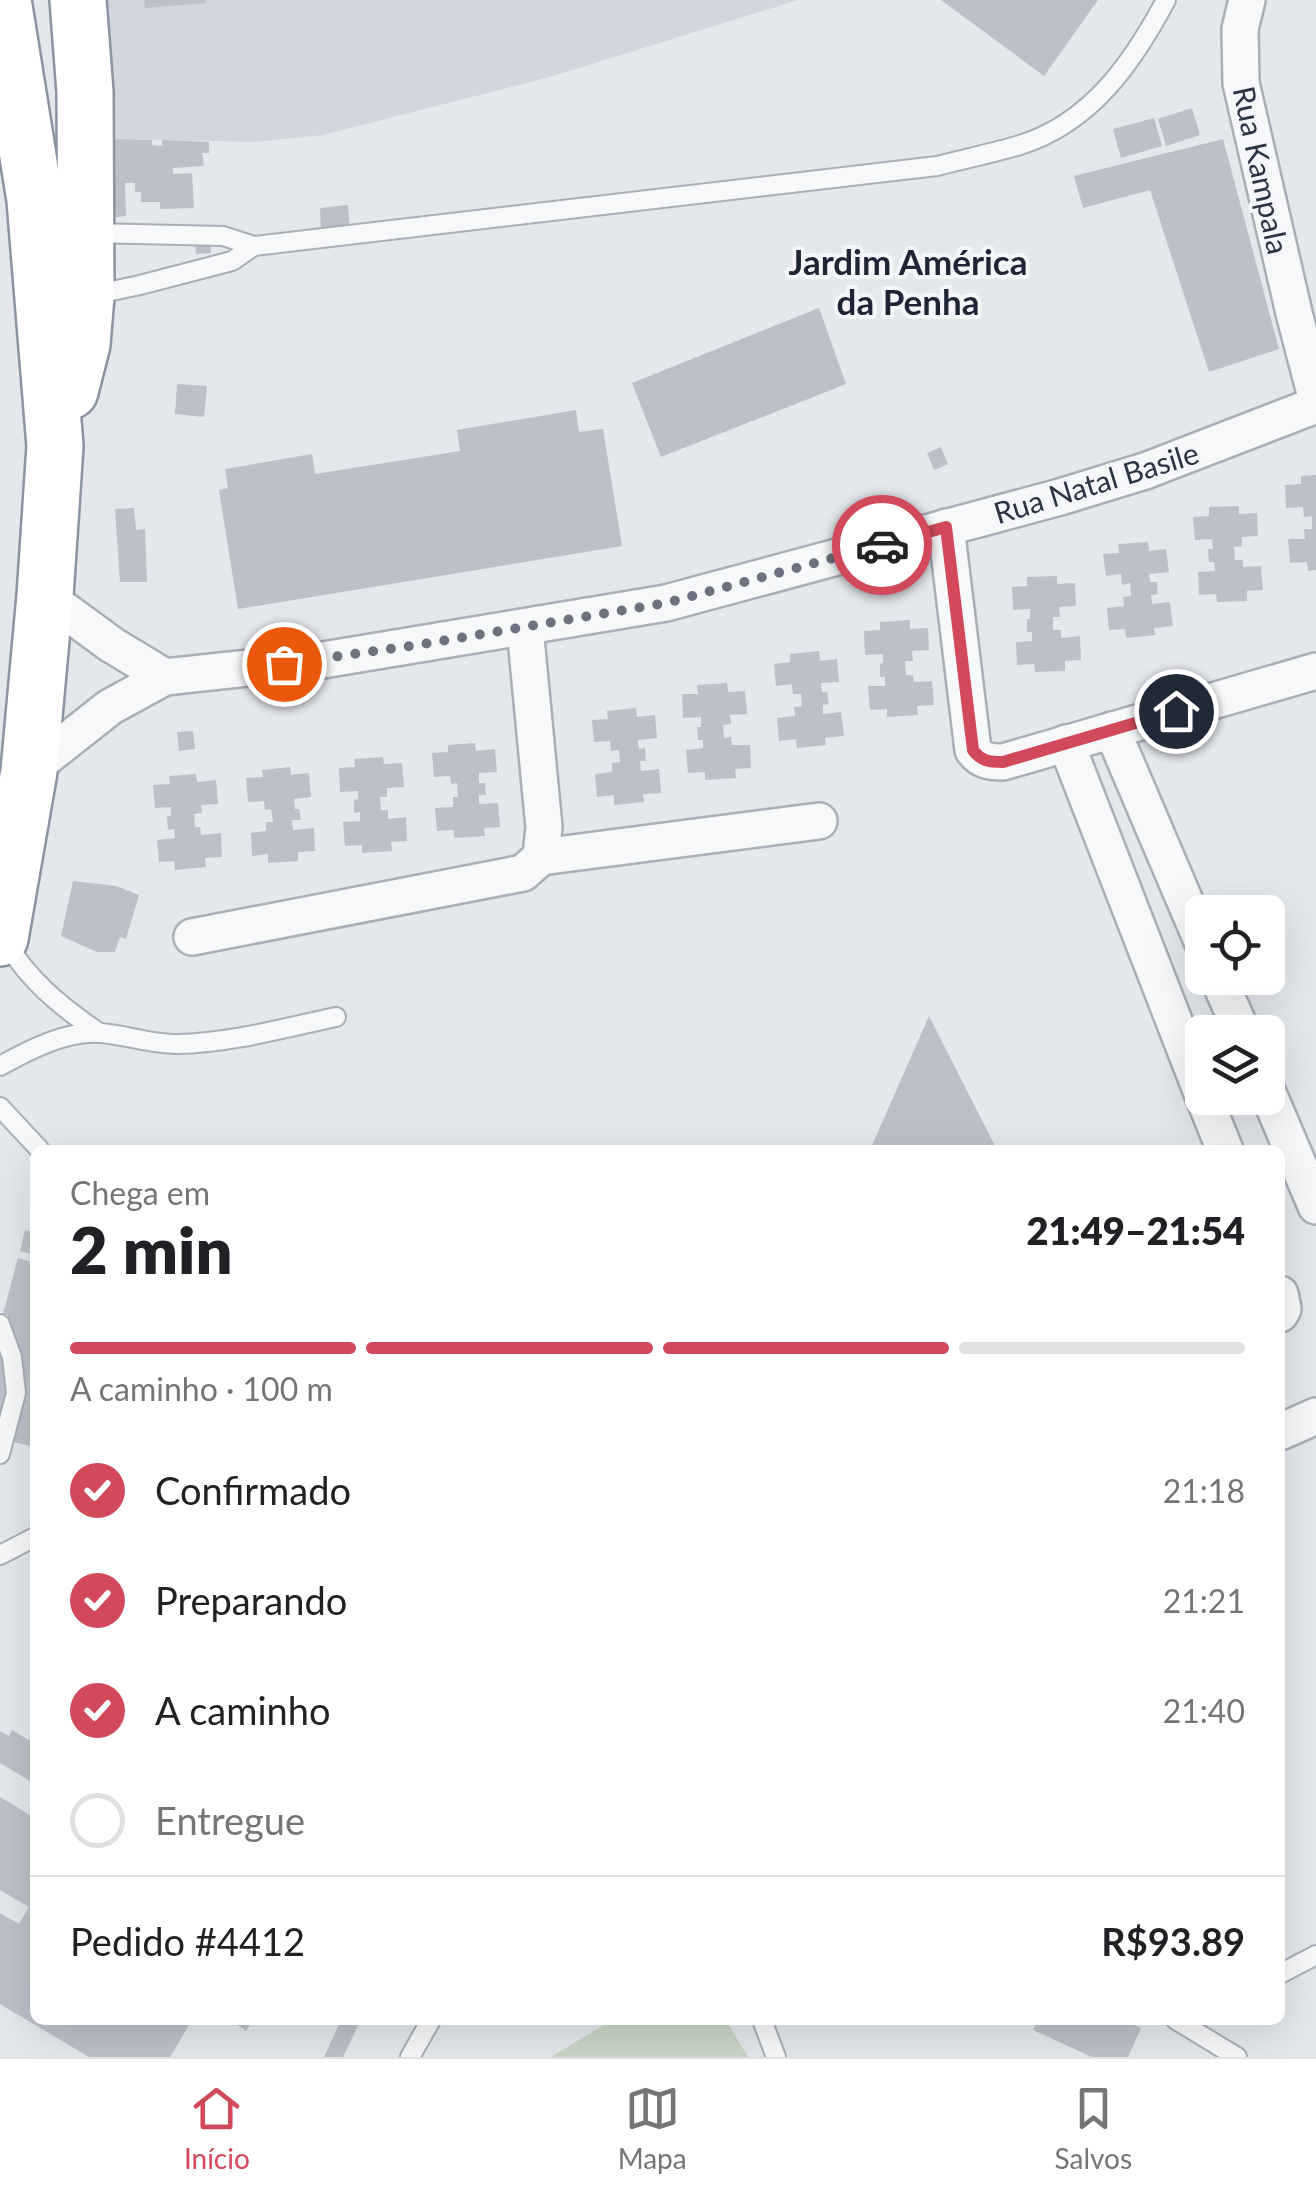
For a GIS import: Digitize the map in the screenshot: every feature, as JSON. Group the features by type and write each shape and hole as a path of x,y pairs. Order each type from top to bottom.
{"highway":[{"path":"54,420 72,388 82,344 86,296 85,92 78,0"},
{"path":"0,936 17,836 15,768 45,596 55,446 35,200 8,9"}],"street":[{"name":"Rua Kampala","path":"1246,0 1240,29 1241,84 1304,294 1316,397"},
{"name":"Rua Natal Basile","path":"15,768 165,677 323,660 666,603 1060,497 1145,471 1316,405"},
{"path":"946,527 973,750 980,758 1003,762 1112,730 1312,682"},
{"path":"45,596 112,645 165,677"},
{"path":"526,628 544,827 541,857"},
{"path":"1112,730 1185,901"},
{"path":"1066,743 1185,1049"},
{"path":"192,937 524,873 541,857 819,821"},
{"path":"1211,1115 1223,1145"},
{"path":"1278,1115 1316,1206"},
{"path":"1285,1430 1316,1416"}],"lane":[{"path":"85,232 223,236 254,246 937,166 1024,144 1065,124 1100,97 1129,63 1166,0"},
{"path":"86,296 220,265 254,246"},
{"path":"0,936 37,984 98,1032"},
{"path":"0,1066 59,1039 98,1032 174,1044 252,1035 336,1017"},
{"path":"0,1106 35,1145"},
{"path":"0,1324 12,1357 16,1392 0,1454"},
{"path":"0,1554 30,1539"},
{"path":"1285,1971 1316,1955"},
{"path":"410,2057 428,2025"},
{"path":"764,2025 776,2057"},
{"path":"1189,2025 1236,2057"}],"shaded area":[{"path":"104,0 798,0 550,77 323,135 255,142 112,139"}],"green space":[{"path":"604,2025 729,2025 748,2057 551,2057"}],"building":[{"path":"144,0 205,0 205,3 145,8"},
{"path":"941,0 1098,0 1044,76"},
{"path":"1192,108 1200,135 1166,146 1158,119"},
{"path":"1154,118 1162,146 1121,158 1113,129"},
{"path":"112,139 152,140 152,145 162,146 162,140 209,142 209,153 202,153 204,166 173,168 173,174 192,173 194,208 160,209 160,202 141,202 141,192 135,192 135,183 125,183 126,216 108,218 107,197 114,194"},
{"path":"1223,139 1279,349 1209,372 1150,190 1083,208 1074,176"},
{"path":"348,205 350,232 321,234 320,208"},
{"path":"210,241 211,253 196,254 195,242"},
{"path":"819,308 846,384 661,457 632,383"},
{"path":"177,384 207,386 204,417 175,414"},
{"path":"576,410 579,432 603,429 622,546 238,609 219,490 228,488 225,469 312,454 315,474 460,451 457,430"},
{"path":"941,447 948,464 934,470 927,453"},
{"path":"1316,475 1316,570 1308,571 1307,562 1290,563 1288,539 1305,539 1304,529 1312,529 1312,516 1304,517 1303,507 1286,508 1285,485 1301,484 1301,476"},
{"path":"1239,506 1239,514 1257,513 1258,536 1242,537 1242,546 1234,547 1235,560 1243,560 1243,567 1261,566 1263,590 1247,591 1247,601 1217,602 1216,594 1199,595 1198,572 1215,571 1214,562 1209,562 1212,539 1195,540 1193,517 1209,516 1209,507"},
{"path":"134,508 136,530 145,529 147,582 120,582 115,509"},
{"path":"1148,542 1149,551 1166,549 1169,572 1149,574 1150,582 1157,582 1158,594 1151,595 1152,604 1170,602 1173,626 1154,628 1155,635 1126,638 1125,629 1109,630 1107,608 1124,606 1123,597 1131,596 1130,583 1122,585 1121,574 1106,576 1103,554 1119,553 1118,544"},
{"path":"1057,576 1057,584 1075,583 1076,606 1059,607 1060,617 1053,617 1053,630 1061,630 1061,638 1080,636 1081,660 1065,661 1065,671 1035,672 1034,664 1017,665 1016,642 1032,641 1032,632 1027,632 1030,609 1013,610 1012,587 1027,586 1027,577"},
{"path":"910,620 910,629 928,628 929,650 912,651 913,661 905,661 906,675 913,675 914,682 932,681 934,705 917,706 918,715 887,717 887,709 870,710 868,686 885,686 885,677 880,677 883,654 865,655 864,631 880,630 880,622"},
{"path":"819,651 820,661 837,659 839,682 821,683 829,704 823,705 823,714 841,712 844,736 825,738 826,745 797,748 796,739 779,741 777,718 795,716 794,707 802,706 801,694 793,694 792,684 776,686 774,664 790,662 790,654"},
{"path":"727,683 728,692 745,691 747,714 730,715 731,724 723,725 724,738 731,737 732,745 750,745 751,768 735,769 736,778 705,780 705,772 688,773 686,750 703,748 703,740 698,740 701,717 683,718 682,694 698,694 697,685"},
{"path":"636,708 637,717 655,715 657,738 638,740 639,749 645,748 646,761 640,761 641,771 659,769 661,793 643,794 644,802 614,805 614,795 597,797 595,774 612,772 612,763 620,762 619,750 611,751 610,741 594,742 592,720 608,719 607,711"},
{"path":"193,731 195,749 179,751 177,732"},
{"path":"475,743 476,751 495,749 497,772 479,773 479,783 485,783 486,795 479,795 479,804 498,803 500,827 484,828 485,836 454,838 454,830 437,831 435,808 453,807 453,797 458,797 457,783 451,784 450,776 434,777 432,753 448,752 448,745"},
{"path":"383,757 384,764 402,763 404,787 387,788 387,797 380,797 381,810 388,810 388,819 406,817 407,841 391,842 392,851 362,853 362,845 345,846 343,822 360,821 360,812 354,813 358,791 340,792 339,768 355,767 354,759"},
{"path":"290,767 291,775 309,773 311,797 294,799 301,820 292,820 293,830 314,828 315,851 298,852 298,861 268,863 268,854 252,856 251,833 266,831 266,822 273,822 271,809 265,810 264,801 248,802 246,778 263,777 262,770"},
{"path":"196,774 197,782 216,780 218,804 201,805 202,813 194,814 195,827 200,827 201,835 221,833 222,857 205,858 206,867 175,870 174,861 159,862 157,840 175,838 174,829 168,830 171,807 155,808 153,785 170,784 169,776"},
{"path":"73,881 116,886 139,895 126,939 120,937 115,952 97,952 61,936"},
{"path":"929,1016 994,1145 872,1145"},
{"path":"25,1230 30,1232 30,1254 20,1251"},
{"path":"18,1258 30,1262 30,1446 0,1438 0,1341 8,1315 3,1314"},
{"path":"12,1730 30,1741 30,1781 0,1763 0,1731 9,1736"},
{"path":"0,1797 30,1815 30,2022 0,2004 0,1913 19,1924 29,1907 0,1890"},
{"path":"35,2025 189,2025 170,2057 89,2057"},
{"path":"339,2025 358,2025 343,2057 324,2057"},
{"path":"1036,2025 1141,2028 1128,2057 1092,2057 1033,2030"}],"way so far":[{"path":"284,664 666,603 882,545"}],"district":[{"name":"Jardim América da Penha","path":"908,281"}],"route":[{"path":"882,545 946,527 973,750 980,758 1003,762 1176,711"}]}
